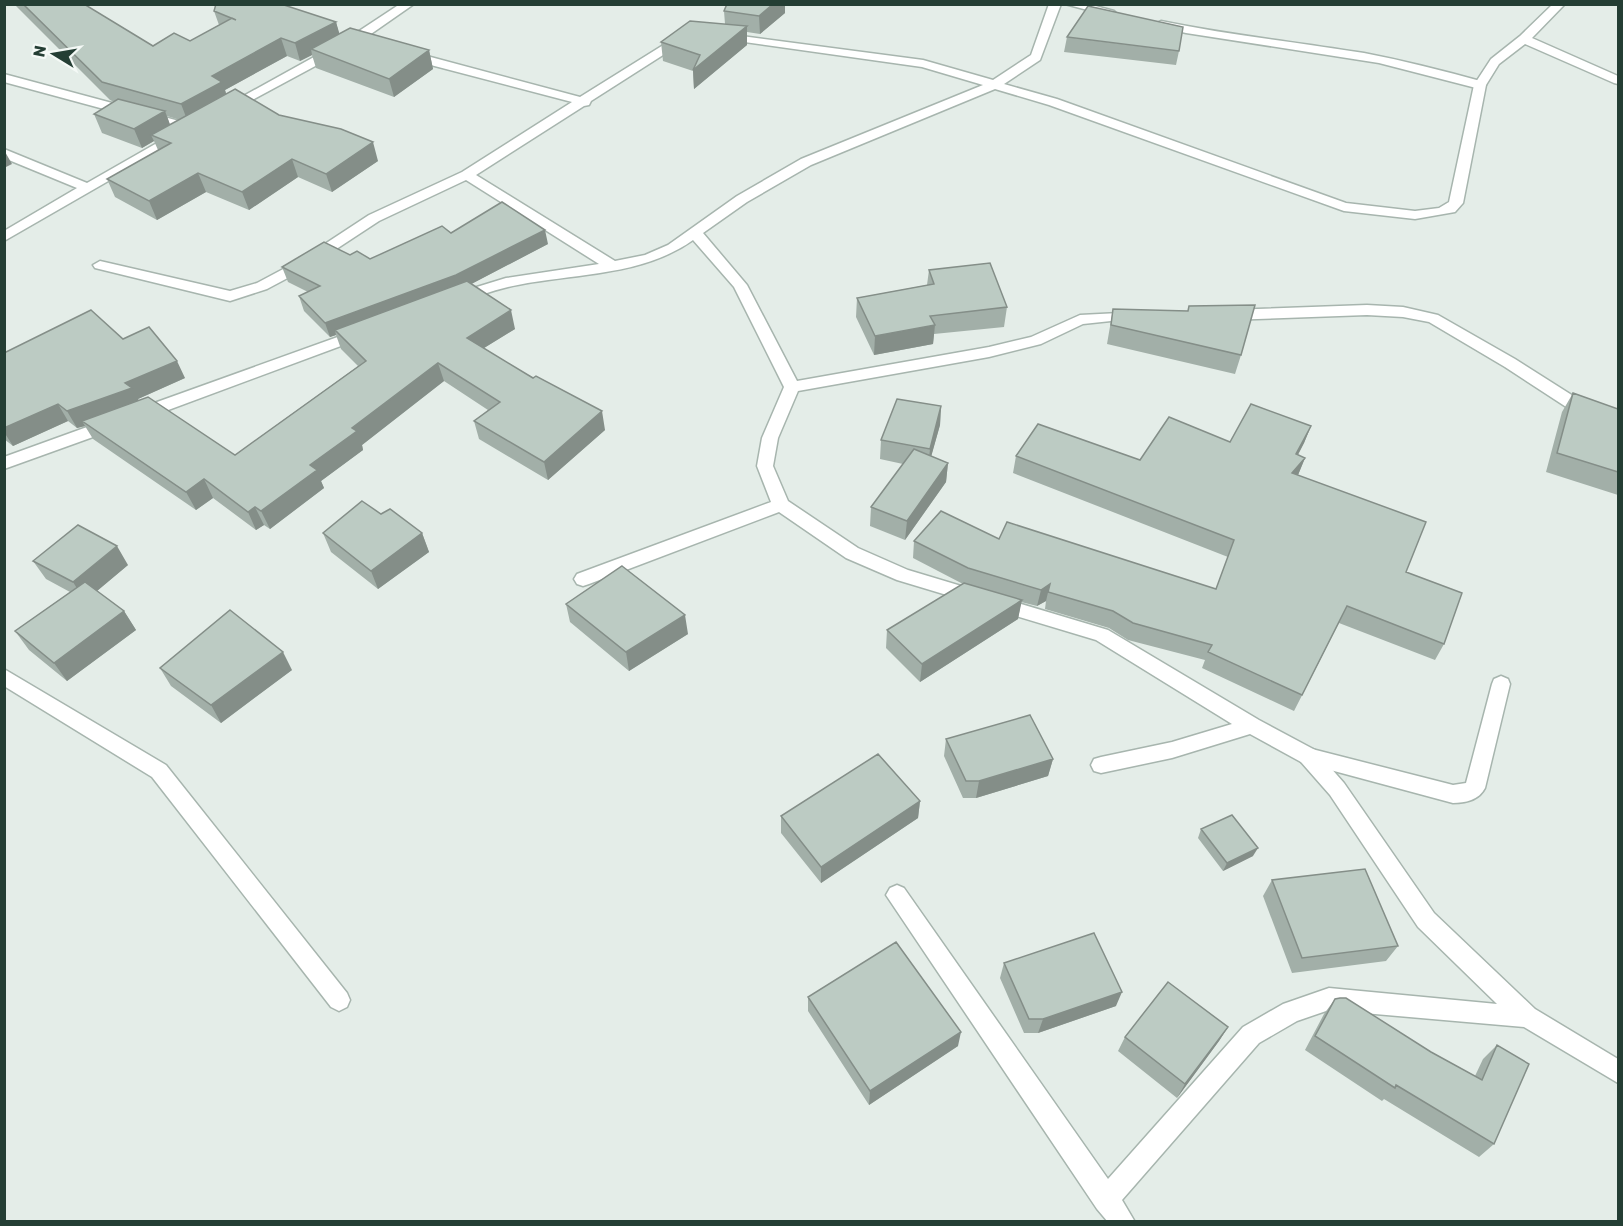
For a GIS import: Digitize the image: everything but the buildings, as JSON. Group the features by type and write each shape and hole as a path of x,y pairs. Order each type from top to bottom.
{"street":[{"path":"4,237 200,123 359,42 410,4"},
{"path":"445,301 506,283 649,258 673,248 742,199 806,162 994,85 1036,57 1055,4"},
{"path":"1070,4 1122,16"},
{"path":"708,34 923,64 1053,102 1344,207 1415,215 1441,213 1450,209 1455,203 1480,85 1495,62 1524,39 1560,4"},
{"path":"1154,23 1209,36 1365,57 1431,70 1480,85"},
{"path":"100,265 230,296 262,286 307,262 374,218 467,175 585,102 689,33"},
{"path":"1524,39 1618,80"},
{"path":"400,52 585,102"},
{"path":"4,78 200,123"},
{"path":"4,153 88,188"},
{"path":"467,175 613,266"},
{"path":"695,233 740,285 792,387"},
{"path":"1217,315 1367,310 1433,318 1510,363 1583,410 1618,424"},
{"path":"792,387 989,352 1036,341 1080,320 1148,315"},
{"path":"4,463 379,327"},
{"path":"792,387 770,438 765,466 781,506 852,553 903,575 1102,635 1252,726 1308,756 1453,794 1464,794 1475,788 1501,684"},
{"path":"583,579 781,506"},
{"path":"4,676 159,771 339,1000"},
{"path":"1101,765 1172,750 1252,726"},
{"path":"1308,756 1337,789 1426,920 1527,1017 1618,1072"},
{"path":"897,895 1106,1200 1123,1221"},
{"path":"1106,1200 1251,1035 1291,1012 1329,999 1527,1017"}]}
